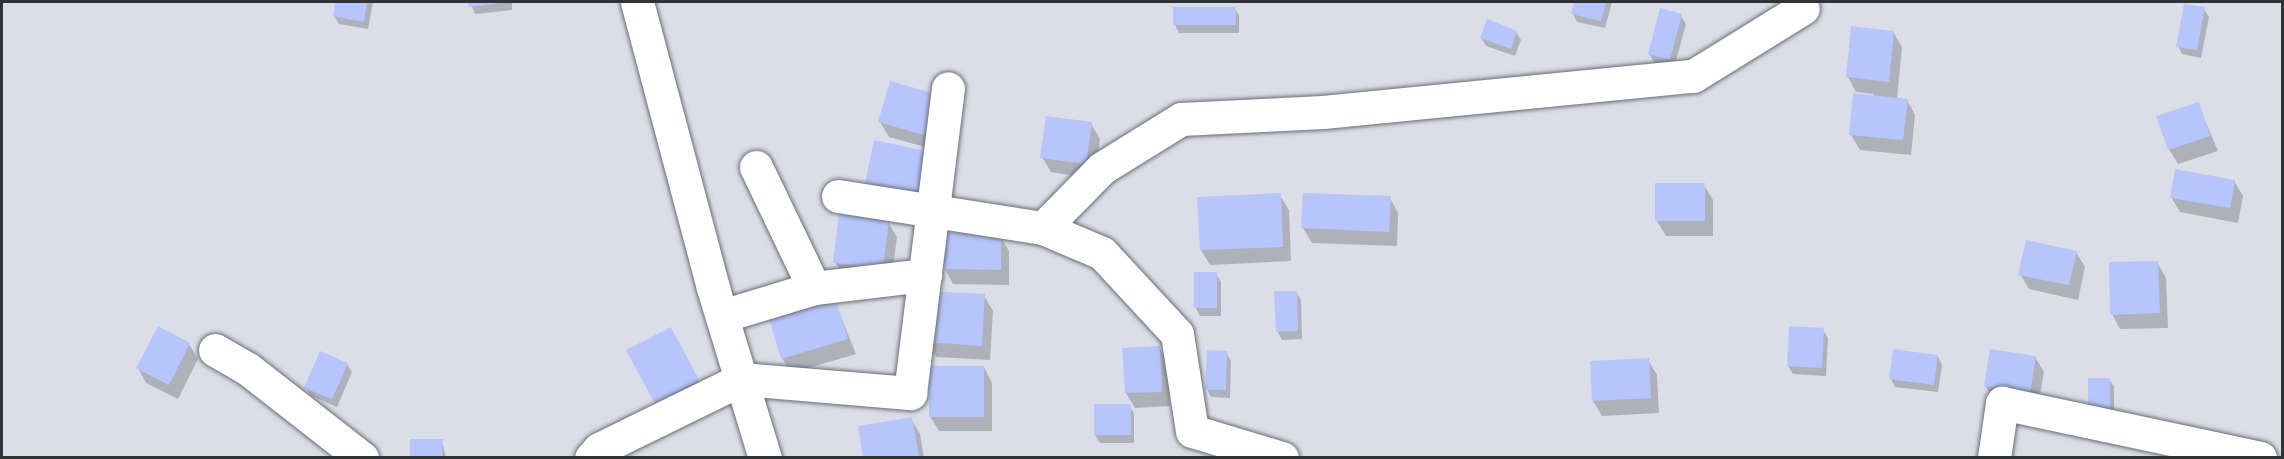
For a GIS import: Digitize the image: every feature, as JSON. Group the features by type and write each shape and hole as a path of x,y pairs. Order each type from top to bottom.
{"street":[{"path":"637,2 717,302 765,458"},
{"path":"1043,228 1102,168 1181,119 1323,112 1693,76 1803,8"},
{"path":"591,458 598,449 741,379 910,393 948,88"},
{"path":"756,167 814,288"},
{"path":"838,196 932,213 1043,228 1102,253 1178,334 1192,431 1282,458"},
{"path":"717,302 925,275"},
{"path":"215,350 248,369 363,458"},
{"path":"1994,458 2002,403 2260,458"}],"building":[{"path":"335,2 367,2 364,22 333,16"},
{"path":"468,2 500,2 500,3 469,7"},
{"path":"1574,2 1606,2 1601,21 1571,14"},
{"path":"2184,4 2205,7 2197,50 2176,47"},
{"path":"1173,7 1236,7 1236,25 1173,25"},
{"path":"1660,8 1682,14 1670,60 1648,54"},
{"path":"1487,19 1517,31 1511,49 1480,38"},
{"path":"1851,26 1894,31 1889,82 1846,77"},
{"path":"890,81 936,94 924,135 878,122"},
{"path":"1853,93 1908,99 1903,140 1849,135"},
{"path":"2199,102 2210,136 2168,150 2156,116"},
{"path":"1046,116 1092,122 1086,164 1040,158"},
{"path":"874,140 935,153 923,207 863,193"},
{"path":"2175,169 2235,180 2230,208 2170,198"},
{"path":"1655,183 1705,183 1705,221 1655,221"},
{"path":"1281,193 1283,247 1200,250 1197,197"},
{"path":"1303,193 1391,196 1389,232 1301,228"},
{"path":"839,214 889,220 883,268 833,263"},
{"path":"944,233 1001,234 1001,270 943,269"},
{"path":"2026,240 2077,251 2069,285 2018,275"},
{"path":"2158,261 2160,313 2110,315 2109,262"},
{"path":"1194,272 1217,272 1217,308 1194,308"},
{"path":"929,291 985,294 982,346 925,342"},
{"path":"1274,291 1297,291 1298,331 1276,332"},
{"path":"836,300 848,339 781,359 769,319"},
{"path":"158,326 190,343 169,385 136,368"},
{"path":"1789,326 1824,328 1822,368 1787,366"},
{"path":"671,327 699,380 655,404 626,350"},
{"path":"1160,346 1162,392 1125,393 1122,348"},
{"path":"1893,349 1938,355 1934,385 1889,379"},
{"path":"1990,349 2036,356 2030,393 1984,386"},
{"path":"1207,350 1227,351 1226,390 1205,390"},
{"path":"320,351 348,363 332,399 304,388"},
{"path":"1649,358 1651,398 1592,401 1590,361"},
{"path":"929,366 984,366 984,417 929,417"},
{"path":"2088,378 2110,378 2110,412 2088,412"},
{"path":"1094,404 1131,404 1131,435 1094,435"},
{"path":"912,417 919,457 863,458 858,426"},
{"path":"410,439 443,439 442,458 410,458"}]}
